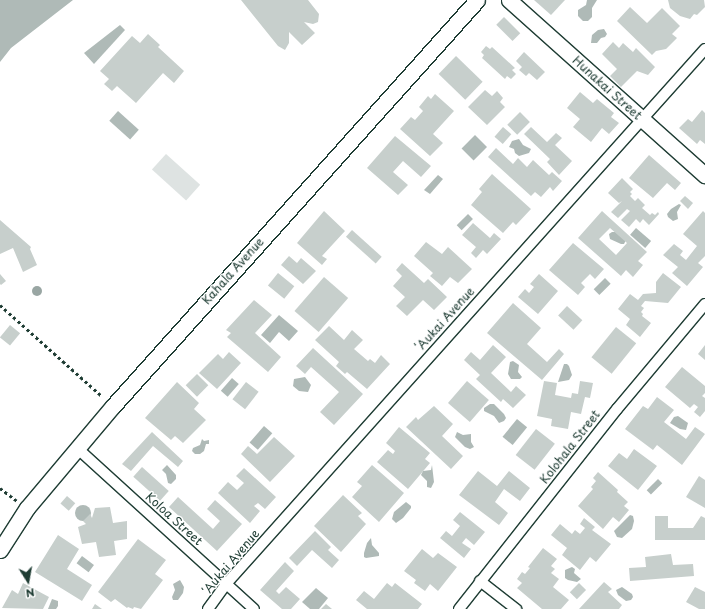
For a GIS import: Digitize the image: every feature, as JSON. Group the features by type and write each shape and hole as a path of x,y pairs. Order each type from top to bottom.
{"street":[{"name":"Kahala Avenue","path":"0,550 27,508 113,406 477,0"},
{"name":"Hunakai Street","path":"509,0 705,175"},
{"name":"ʻAukai Avenue","path":"208,609 226,584 705,49"},
{"name":"Kolohala Street","path":"459,609 616,409 705,304"},
{"name":"Koloa Street","path":"77,448 254,609"},
{"path":"480,581 516,609"}],"path":[{"path":"0,305 113,406"},
{"path":"0,488 27,508"}],"shaded area":[{"path":"0,0 73,0 11,48 0,62"},
{"path":"587,0 597,0 592,8 592,17 588,21 583,21 578,16 578,10 586,5"},
{"path":"120,25 125,30 94,64 84,53"},
{"path":"604,29 607,34 605,37 601,38 597,43 591,43 592,35 598,30"},
{"path":"118,111 139,130 130,139 109,121"},
{"path":"475,135 487,147 474,160 462,148"},
{"path":"519,139 523,145 531,149 529,153 519,156 515,153 514,149 509,147 512,141"},
{"path":"166,154 200,185 186,200 152,170"},
{"path":"438,175 443,179 430,194 424,190"},
{"path":"679,204 681,205 677,212 678,219 673,221 667,214 671,209"},
{"path":"468,214 473,219 462,230 457,225"},
{"path":"636,228 651,241 645,248 630,235"},
{"path":"616,232 626,240 624,244 610,239 609,234"},
{"path":"605,278 611,284 599,295 594,289"},
{"path":"279,315 298,331 289,341 279,332 270,343 261,335"},
{"path":"513,361 519,365 518,372 522,377 520,379 511,379 508,374 510,362"},
{"path":"564,364 569,366 572,375 569,380 558,382"},
{"path":"305,377 311,385 308,392 299,391 293,386 294,379"},
{"path":"232,378 239,384 228,397 221,391"},
{"path":"490,404 494,404 504,414 506,418 504,421 499,423 494,416 484,411 484,408"},
{"path":"678,416 688,423 686,430 680,429 670,423 674,417"},
{"path":"517,419 527,427 513,445 503,437"},
{"path":"264,426 272,433 258,450 250,443"},
{"path":"457,432 463,435 471,434 471,442 474,447 470,449 465,447 455,437"},
{"path":"202,439 204,441 209,440 209,444 206,444 204,451 200,454 195,454 192,451 193,448 200,445"},
{"path":"167,465 176,475 176,479 171,484 168,483 166,474 162,470"},
{"path":"432,465 434,482 431,488 427,487 427,481 421,475 423,471 431,470"},
{"path":"658,479 662,483 651,495 647,490"},
{"path":"406,502 411,506 411,508 403,518 396,523 392,519 394,512"},
{"path":"83,505 89,507 91,513 89,519 83,521 77,519 75,513 77,507"},
{"path":"630,515 633,516 634,521 632,529 622,538 617,537 614,531"},
{"path":"371,538 372,545 379,553 379,556 366,558 364,557 364,553 367,543"},
{"path":"82,556 94,565 89,572 77,563"},
{"path":"572,567 575,569 574,573 581,579 577,582 565,578 565,570"},
{"path":"180,580 184,587 183,593 178,600 173,600 172,597 175,590 173,584"},
{"path":"622,587 632,594 633,597 631,600 626,601 618,595 616,590"},
{"path":"316,588 328,598 319,609 310,609 302,602"},
{"path":"52,599 58,601 58,606 56,609 48,609"}],"building":[{"path":"241,0 308,0 319,14 318,22 313,24 304,22 315,33 302,45 289,32 289,43 285,50 278,46"},
{"path":"534,0 565,0 551,15"},
{"path":"668,0 704,0 705,7 697,15 694,14 690,19 680,16 670,8"},
{"path":"630,7 647,23 662,8 680,26 672,34 677,38 666,49 656,51 652,55 617,21"},
{"path":"504,17 520,33 512,41 496,25"},
{"path":"148,34 160,45 158,47 184,71 174,83 163,73 136,103 117,86 112,91 104,84 109,79 100,71 132,36 140,43"},
{"path":"613,42 619,48 623,43 633,52 636,48 655,67 648,75 637,71 621,87 610,76 617,69 602,54"},
{"path":"486,46 490,49 492,47 515,68 512,70 516,74 511,79 507,76 505,79 482,58 484,55 481,52"},
{"path":"524,52 545,72 537,80 529,73 526,76 519,70 522,67 516,61"},
{"path":"456,56 483,82 465,100 439,74"},
{"path":"485,90 492,96 497,91 503,98 500,102 505,107 487,125 468,107"},
{"path":"580,92 593,103 597,99 614,113 611,117 619,123 609,134 602,128 591,142 573,127 580,119 567,108"},
{"path":"435,94 454,111 433,134 443,143 430,156 400,129 411,117 415,120 423,111 419,107 428,96 431,99"},
{"path":"702,110 705,113 705,144 700,140 697,144 679,128 688,119 692,122"},
{"path":"520,112 530,122 517,135 507,125"},
{"path":"503,127 511,134 503,144 494,137"},
{"path":"531,127 547,142 556,133 562,138 555,145 572,161 559,175 547,162 550,159 524,134"},
{"path":"395,136 431,166 421,177 403,161 393,172 408,185 398,195 367,168"},
{"path":"496,148 513,164 518,158 527,167 533,160 549,175 552,172 562,181 553,191 550,187 541,197 535,192 531,196 488,157"},
{"path":"649,155 681,183 675,190 667,183 653,198 629,178"},
{"path":"492,174 531,209 516,225 513,222 503,233 471,205 482,192 479,189"},
{"path":"622,178 633,189 630,192 632,194 630,196 635,201 638,198 645,205 642,208 650,215 652,213 655,215 658,212 659,214 649,225 643,219 640,223 636,219 629,227 621,220 630,211 627,209 618,218 611,212 622,201 619,203 608,193"},
{"path":"685,196 693,203 688,209 680,201"},
{"path":"324,211 345,231 322,256 327,259 322,265 297,243"},
{"path":"602,211 647,252 638,261 643,265 633,277 626,270 621,276 578,238","holes":["610,228 627,243 616,255 599,239"]},
{"path":"703,211 705,213 705,256 698,263 703,267 687,286 672,273 678,267 663,255 674,244 683,251 680,255 686,260 697,246 683,234"},
{"path":"0,220 31,247 30,249 37,265 23,272 13,248 0,254"},
{"path":"473,223 490,238 494,233 501,239 487,254 483,250 476,258 471,253 476,247 462,235"},
{"path":"352,230 382,257 376,263 346,237"},
{"path":"426,242 442,254 448,247 472,269 458,283 450,277 442,286 430,276 433,273 414,256"},
{"path":"573,243 604,269 595,279 590,274 581,283 585,287 578,295 549,270"},
{"path":"289,256 297,263 301,258 316,271 303,284 281,265"},
{"path":"402,263 424,283 428,279 447,297 434,310 423,300 407,316 396,306 405,297 393,286 402,276 396,270"},
{"path":"278,273 294,286 284,299 268,285"},
{"path":"663,273 681,287 668,303 645,301 641,306 644,308 641,312 643,314 642,316 651,323 640,337 626,325 630,319 618,309 630,294 638,300 643,294 656,293 656,282"},
{"path":"0,274 6,281 1,285 0,284"},
{"path":"539,274 558,291 538,314 518,297 525,289 529,293 534,287 530,284"},
{"path":"324,277 348,298 319,332 294,311"},
{"path":"254,300 272,315 255,333 281,357 268,372 227,337 231,333 226,330"},
{"path":"513,303 541,328 527,344 547,362 559,349 564,354 542,380 487,333"},
{"path":"567,306 582,320 573,330 558,316"},
{"path":"10,325 20,333 10,346 0,337"},
{"path":"329,326 344,340 352,330 363,340 354,349 368,361 370,359 375,363 381,355 390,364 367,389 347,372 345,374 336,366 339,362 315,340"},
{"path":"616,327 636,343 612,374 591,357"},
{"path":"493,345 506,357 491,373 511,392 516,386 526,395 513,408 503,399 501,402 476,379 480,375 464,360 471,352 480,360"},
{"path":"705,345 705,360 698,354"},
{"path":"313,348 363,394 334,425 320,412 339,392 311,367 305,374 296,366"},
{"path":"229,352 241,363 217,389 199,373 218,354 223,359"},
{"path":"682,367 705,386 705,393 702,396 705,398 705,411 700,417 694,412 698,407 694,404 690,408 665,387"},
{"path":"197,374 208,385 197,397 186,385"},
{"path":"467,381 489,400 470,422 448,403"},
{"path":"544,381 557,383 555,395 571,398 572,393 578,394 580,381 593,383 590,398 585,397 581,414 571,412 568,429 551,426 552,419 537,416"},
{"path":"177,382 199,403 194,409 206,420 183,443 175,436 171,440 145,418"},
{"path":"246,382 259,392 245,409 232,399"},
{"path":"657,397 674,410 664,422 686,439 695,427 705,434 682,465 657,445 653,450 625,429 643,406 648,409"},
{"path":"434,406 453,424 442,436 463,456 451,469 406,427 416,417 418,420"},
{"path":"399,427 430,453 425,459 430,463 408,489 377,462 388,450 393,454 395,451 386,443"},
{"path":"536,429 555,444 535,470 516,455"},
{"path":"152,432 183,461 178,467 153,446 131,471 122,464"},
{"path":"274,437 295,456 270,482 241,454 248,446 257,454"},
{"path":"634,449 657,466 638,490 608,466 619,453 627,459"},
{"path":"372,465 404,493 379,522 352,497 362,486 357,482"},
{"path":"142,467 169,491 160,501 133,477"},
{"path":"244,468 276,497 265,509 258,503 254,506 260,511 250,523 218,493 228,482 237,490 244,483 236,476"},
{"path":"478,471 497,486 509,471 530,488 520,501 504,489 495,502 508,513 499,525 459,495"},
{"path":"598,472 618,490 617,492 628,502 624,506 629,510 619,522 613,517 603,529 578,506 593,489 591,487 596,481 593,478"},
{"path":"699,476 705,480 705,508 686,497"},
{"path":"343,495 362,513 358,516 366,524 341,552 314,526"},
{"path":"67,496 75,503 69,511 60,504"},
{"path":"178,497 213,529 220,521 207,509 215,500 242,524 217,551 169,507"},
{"path":"110,507 113,523 127,521 127,539 114,541 116,555 99,557 96,542 82,544 78,527 86,524 83,521 90,514 92,518 95,508"},
{"path":"460,512 485,532 474,545 466,538 462,543 471,549 464,558 440,538 446,531 452,536 460,526 453,520"},
{"path":"655,516 668,516 668,528 693,528 701,516 705,518 705,540 655,540"},
{"path":"584,518 595,527 592,530 611,544 596,562 590,557 580,570 562,555 567,548 551,535 560,524 572,534 575,530 580,534 585,528 580,524"},
{"path":"315,531 331,547 328,550 339,560 332,568 312,550 297,566 289,558"},
{"path":"58,535 79,549 67,569 92,585 82,601 35,572"},
{"path":"138,539 166,560 155,574 163,580 141,609 134,607 133,609 127,608 115,599 111,602 98,592"},
{"path":"543,548 557,559 551,566 555,569 551,573 559,579 553,587 569,600 561,609 542,609 517,588 522,583 517,579 522,572 525,574 530,568 528,567"},
{"path":"422,549 433,558 438,553 457,567 438,591 430,584 425,591 414,583 416,580 404,571"},
{"path":"671,554 673,565 693,564 694,576 630,581 629,568 646,567 645,557"},
{"path":"285,562 294,571 276,591 279,594 286,587 300,599 291,609 282,609 260,590"},
{"path":"604,582 612,589 608,592 622,605 619,609 579,609"},
{"path":"23,583 49,597 43,609 2,608 12,590 18,594"},
{"path":"387,583 392,587 395,583 422,604 418,609 367,609 356,600 364,591 374,599"},
{"path":"579,583 586,590 577,599 570,592"},
{"path":"695,587 705,592 705,609 699,609 686,602"},
{"path":"95,604 102,609 92,609"},
{"path":"326,604 332,609 321,609"}]}
